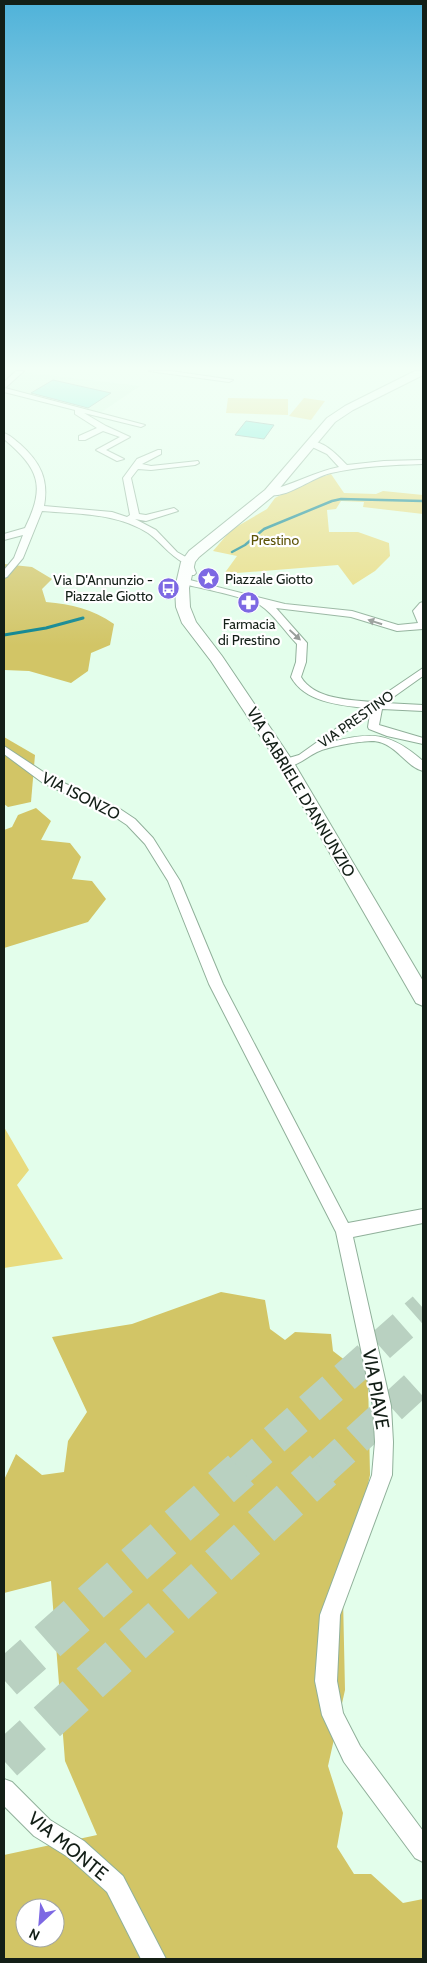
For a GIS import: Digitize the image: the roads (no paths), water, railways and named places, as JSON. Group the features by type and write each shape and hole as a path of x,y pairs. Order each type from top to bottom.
{"main road":[{"path":"185,569 212,539 269,493 295,463"},
{"path":"185,569 212,539"},
{"name":"VIA GABRIELE D'ANNUNZIO","path":"185,569 183,607 189,623 217,659 286,763 423,998"}],"street":[{"path":"4,575 20,558 29,530 39,508 43,485 38,467 33,463"},
{"path":"131,518 127,478 136,466 141,463"},
{"path":"136,466 151,468 195,463"},
{"path":"340,463 345,468"},
{"path":"269,493 280,494 316,475 345,468 383,463"},
{"path":"39,508 112,514 131,518 146,518 174,511"},
{"path":"131,518 153,532 185,569 262,601 303,610 345,613 397,628 423,624 418,611 423,605"},
{"path":"4,537 29,530"},
{"path":"262,601 302,643 301,662 296,677 300,687 313,695 325,698 377,706 423,708"},
{"name":"VIA PRESTINO","path":"286,763 303,757 377,706 423,671"},
{"path":"377,706 373,727 390,734 423,740"},
{"path":"314,748 369,739 383,739 406,752 423,767"},
{"name":"VIA ISONZO","path":"4,749 47,780 116,812 131,822 149,841 174,880 216,984"},
{"name":"VIA PIAVE","path":"216,984 344,1231 382,1406 384,1442 382,1474 330,1615 326,1681 333,1715 352,1754 423,1850"},
{"path":"344,1231 423,1216"},
{"name":"VIA MONTE","path":"4,1790 42,1828 76,1849 116,1884 154,1959"}],"waterway":[{"path":"232,552 245,545 264,529 332,501 341,499 423,501"},
{"path":"4,635 46,628 83,618"}],"tunnel":[{"path":"239,1471 423,1308"},
{"path":"322,1471 423,1379"},
{"path":"4,1680 241,1470"},
{"path":"4,1761 323,1470"}],"place":[{"name":"Piazzale Giotto","path":"209,579"},
{"name":"Via D'Annunzio - Piazzale Giotto","path":"169,588"},
{"name":"Farmacia di Prestino","path":"249,602"}],"park label":[{"name":"Prestino","path":"275,540"}]}
